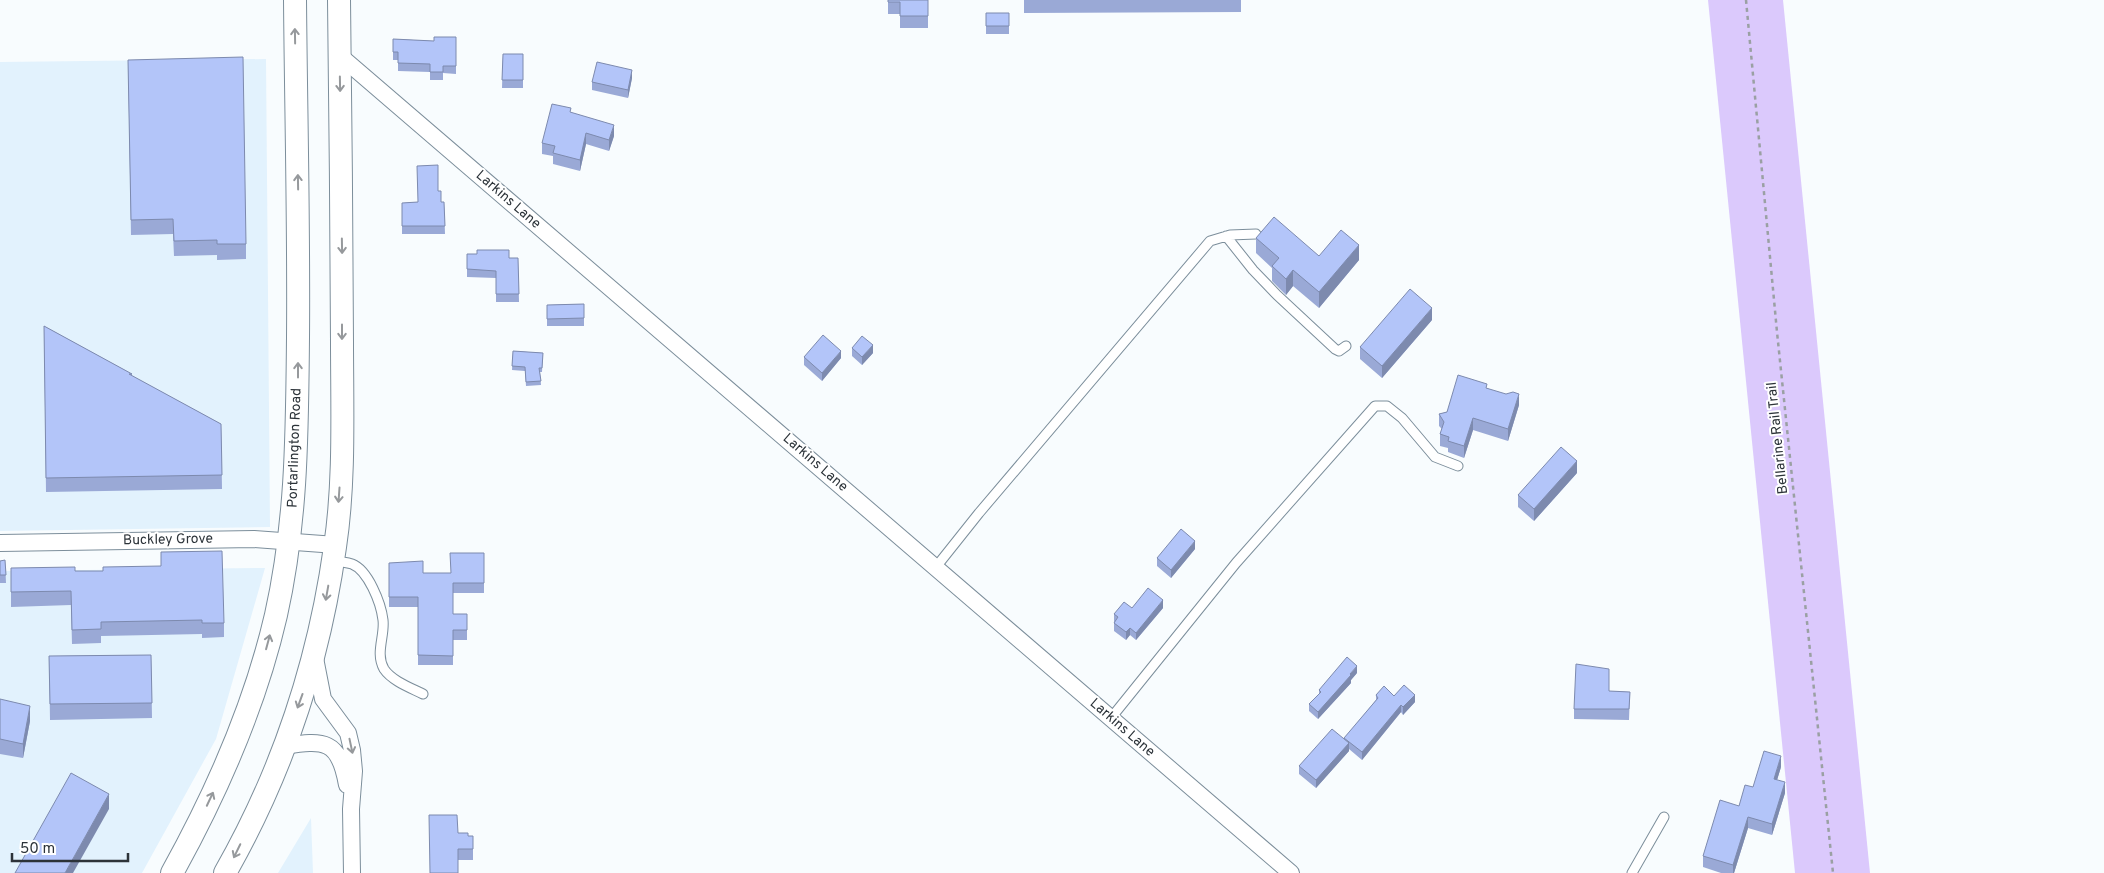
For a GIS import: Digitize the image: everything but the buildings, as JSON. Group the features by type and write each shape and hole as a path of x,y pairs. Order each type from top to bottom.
{"main road":[{"name":"Portarlington Road","path":"172,873 195,831 238,739 262,668 276,615 289,541 297,448 299,230 294,0"},
{"path":"225,873 265,794 284,746 315,655 334,553 342,447 339,0"}],"street":[{"name":"Larkins Lane","path":"339,55 1291,873"},
{"name":"Buckley Grove","path":"0,543 254,538 289,541 334,553"},
{"path":"315,655 323,699 348,732 352,750 354,771 351,809 352,873"},
{"path":"284,746 311,742 326,744 336,752 344,767 351,809"}],"lane":[{"path":"936,567 979,513 1210,241 1226,236 1256,234"},
{"path":"1226,236 1276,295 1335,350 1339,351 1346,346"},
{"path":"1112,718 1236,562 1376,406 1387,406 1402,418 1435,457 1458,466"},
{"path":"334,553 353,564 365,574 377,596 383,620 380,650 384,669 397,680 423,694"},
{"path":"1632,873 1664,817"}],"path":[{"name":"Bellarine Rail Trail","path":"1746,0 1777,332 1833,873"}],"shaded area":[{"path":"1708,0 1783,0 1870,873 1795,873"},
{"path":"266,59 270,527 0,531 0,62"},
{"path":"265,568 216,739 142,873 0,873 0,571"},
{"path":"311,818 313,873 278,873"}]}
